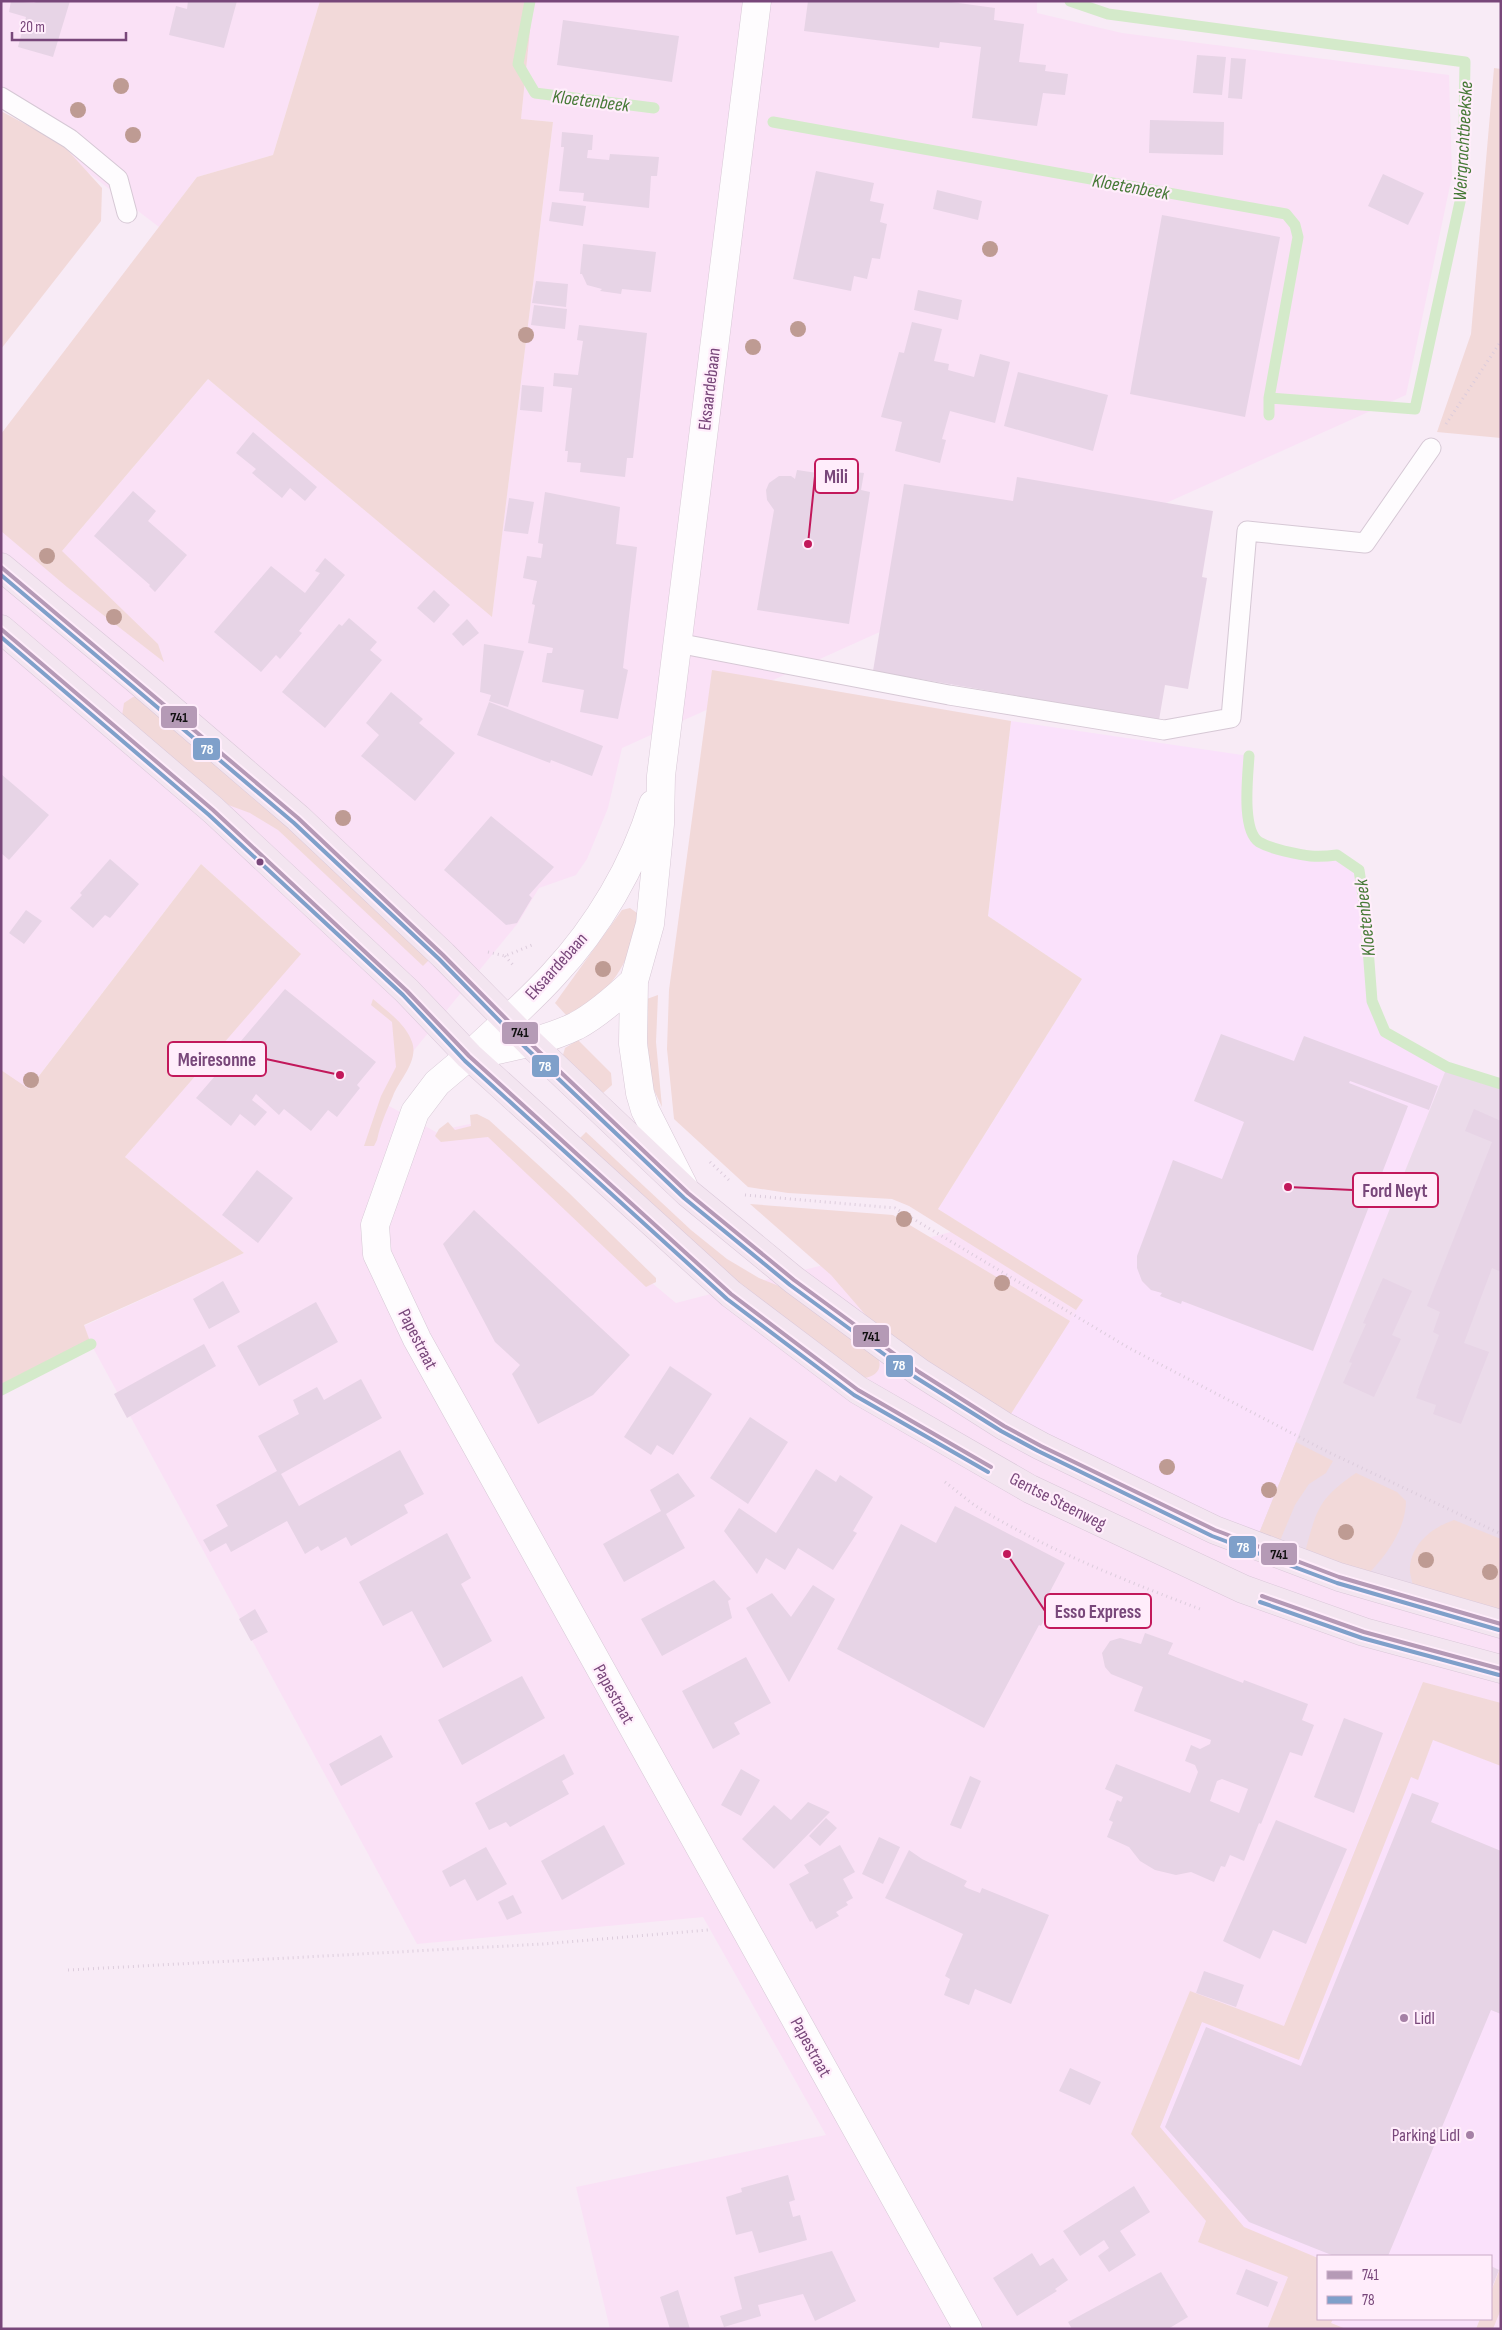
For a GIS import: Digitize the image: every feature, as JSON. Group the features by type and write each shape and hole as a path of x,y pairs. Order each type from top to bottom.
{"main road":[{"name":"Eksaardebaan","path":"688,1193 656,1136 640,1093 634,1044 634,981 650,924 660,824 661,776 757,1"},
{"path":"1,567 136,678 298,818 443,955 530,1043 688,1193 794,1280 919,1372 1004,1426 1041,1446 1216,1530 1339,1577 1501,1624"},
{"name":"Gentse Steenweg","path":"1,629 220,816 400,984 469,1056 731,1294 858,1390 1030,1489 1243,1589 1364,1632 1501,1670"},
{"name":"Eksaardebaan","path":"469,1056 555,974 593,924 622,880 650,813 661,776"},
{"path":"469,1056 530,1043 576,1026 616,998 634,981"},
{"name":"Papestraat","path":"469,1056 437,1083 415,1112 375,1226 377,1254 417,1339 968,2329"}],"lane":[{"path":"1,97 70,138 118,179 127,213"},
{"path":"677,643 949,695 1164,730 1231,718 1247,531 1365,543 1431,448"}],"path":[{"path":"1431,448 1501,341"},
{"path":"482,950 505,956 535,943"},
{"path":"706,1157 732,1182"},
{"path":"739,1189 745,1195 894,1208 1129,1348 1324,1450 1501,1534"},
{"path":"68,1970 543,1944 744,1927"}],"shaded area":[{"path":"1,1 320,1 273,155 197,177 159,227 1,106"},
{"path":"320,1 533,1 521,119 553,122 492,617 208,379 62,551 158,644 164,662 67,587 1,531 1,434 197,177 273,155"},
{"path":"533,1 1037,1 1037,13 1122,33 1449,75 1452,176 1406,395 622,748 608,808 587,859 576,875 539,888 518,923 397,1071 382,1102 443,1136 446,1129 479,1122 598,1238 676,1303 1501,1090 1501,2329 610,2329 576,2187 826,2135 703,1917 417,1944 91,1344 84,1326 244,1253 125,1157 300,953 201,864 28,1090 1,1070 1,498 62,551 208,379 492,616 553,122 521,119"},
{"path":"1494,68 1501,69 1501,438 1437,432 1471,334"},
{"path":"1,111 62,144 102,188 101,221 1,349"},
{"path":"712,670 1011,721 988,916 1082,979 938,1209 1083,1300 1076,1310 909,1206 892,1199 788,1193 748,1187 674,1119 667,1049 669,990"},
{"path":"133,697 138,697 293,827 431,958 423,966 278,830 250,813 223,803 122,716 124,703"},
{"path":"1011,721 1249,756 1247,811 1251,829 1257,841 1273,848 1312,858 1337,855 1359,870 1365,909 1372,1001 1385,1032 1447,1067 1258,1536 1009,1417 1083,1300 938,1209 1082,979 988,916"},
{"path":"201,864 301,954 125,1157 244,1253 84,1325 91,1344 1,1390 1,1070 29,1089"},
{"path":"630,908 637,913 638,917 633,940 623,965 609,985 600,993 566,1015 555,1003 622,910"},
{"path":"658,995 656,1042 662,1107 651,1084 644,1000"},
{"path":"373,999 396,1018 405,1029 412,1042 413,1056 393,1096 374,1146 364,1146 381,1096 396,1067 392,1022 371,1005"},
{"path":"578,1040 611,1073 612,1085 603,1093 563,1055 565,1048"},
{"path":"1447,1067 1501,1084 1501,1610 1368,1574 1258,1536"},
{"path":"477,1114 489,1120 569,1193 656,1278 656,1282 646,1287 488,1137 441,1142 435,1136 439,1129 448,1122 455,1130 471,1126 470,1115"},
{"path":"586,1132 691,1230 727,1259 759,1278 784,1288 877,1356 880,1364 878,1371 872,1376 864,1378 742,1287 579,1139"},
{"path":"750,1204 893,1215 1070,1321 1009,1417 897,1342 869,1319 831,1275"},
{"path":"1296,1442 1333,1461 1326,1473 1309,1484 1295,1505 1279,1543 1258,1536"},
{"path":"1356,1473 1397,1492 1406,1501 1403,1521 1399,1531 1388,1550 1368,1574 1305,1552 1316,1515 1326,1498"},
{"path":"1454,1520 1501,1539 1501,1610 1413,1586 1410,1569 1412,1558 1419,1543 1431,1532"},
{"path":"1423,1682 1501,1703 1501,1766 1433,1740 1418,1780 1411,1777 1299,2060 1202,2022 1160,2127 1244,2227 1317,2258 1317,2320 1332,2320 1331,2323 1346,2329 1267,2329 1288,2277 1198,2242 1206,2221 1131,2134 1190,1991 1284,2026"},
{"path":"1416,1695 1437,1703 1501,1716 1501,2309 1493,2329 1267,2329 1288,2277 1198,2242 1206,2221 1131,2134 1190,1991 1284,2026"},
{"path":"1501,2266 1501,2309 1493,2329 1476,2329 1480,2320 1492,2320 1492,2288"}],"building":[{"path":"11,1 34,3 38,1 70,1 53,57 18,47 26,17 9,12"},
{"path":"188,1 237,1 224,48 169,35 176,6 187,9"},
{"path":"808,1 944,1 995,8 994,20 1024,24 1019,62 1046,65 1045,71 1068,74 1065,95 1043,93 1037,126 972,118 981,47 940,42 939,48 804,31"},
{"path":"563,20 679,36 672,82 557,65"},
{"path":"1197,55 1226,57 1222,95 1193,93"},
{"path":"1231,58 1246,59 1242,99 1228,98"},
{"path":"1150,120 1224,122 1223,155 1149,153"},
{"path":"562,132 593,135 592,150 588,150 587,158 609,160 610,154 659,157 657,176 651,176 649,208 583,201 584,193 559,191 564,147 561,147"},
{"path":"816,171 874,183 870,201 884,204 880,222 887,224 880,259 872,258 867,279 854,276 851,291 793,279"},
{"path":"1383,174 1424,193 1408,225 1368,206"},
{"path":"937,190 982,201 978,220 933,209"},
{"path":"552,202 586,206 583,226 549,221"},
{"path":"1162,215 1280,237 1245,417 1130,394"},
{"path":"583,244 656,252 651,292 622,289 621,294 600,291 602,289 587,285 582,274 580,274"},
{"path":"536,281 568,284 566,307 532,303"},
{"path":"918,290 962,300 958,320 914,310"},
{"path":"534,305 567,309 565,329 531,325"},
{"path":"912,322 942,329 934,361 949,364 948,370 974,377 980,354 1010,362 995,423 950,411 942,439 946,440 940,463 895,451 902,422 881,417 899,352 904,353"},
{"path":"579,325 647,333 633,458 627,458 625,477 580,472 581,463 567,462 568,451 565,451 572,388 553,386 554,373 578,375 583,341 577,340"},
{"path":"1018,372 1108,395 1093,451 1004,426"},
{"path":"522,385 544,387 542,412 520,410"},
{"path":"253,432 317,487 305,501 290,488 282,498 252,473 256,469 236,453"},
{"path":"797,470 844,477 845,471 864,473 861,490 870,492 849,624 757,610 774,510 767,500 766,490 769,483 779,476 791,476 795,479"},
{"path":"1017,477 1213,511 1202,577 1207,578 1188,689 1165,685 1159,720 873,671 904,484 1013,501"},
{"path":"133,491 156,511 148,521 187,555 155,592 150,585 94,536"},
{"path":"545,492 620,507 616,544 637,547 623,668 628,670 618,719 580,712 584,690 542,682 547,653 552,653 553,648 528,643 535,605 532,604 537,581 523,578 527,556 541,558 543,544 538,543"},
{"path":"509,498 534,502 528,534 504,531"},
{"path":"325,558 345,575 299,631 302,633 280,659 276,655 261,672 214,632 271,566 305,593 320,573 315,571"},
{"path":"434,590 450,605 434,623 417,608"},
{"path":"349,618 377,642 370,650 382,660 325,728 282,692 339,624 342,626"},
{"path":"467,619 479,633 463,646 452,634"},
{"path":"484,644 524,651 508,707 489,701 491,695 480,692"},
{"path":"391,692 423,719 419,723 455,753 415,801 361,756 379,735 366,723"},
{"path":"489,702 603,746 592,776 551,760 550,763 477,735"},
{"path":"1,774 49,815 9,860 1,853"},
{"path":"491,816 554,867 529,895 532,898 517,923 506,925 444,870"},
{"path":"110,859 139,884 110,918 105,915 93,928 70,908 82,895 80,893"},
{"path":"26,910 42,921 24,944 9,933"},
{"path":"285,989 376,1062 357,1085 360,1088 337,1117 328,1110 311,1131 284,1109 279,1115 256,1094 252,1100 267,1112 255,1126 240,1114 231,1126 196,1098 221,1069 219,1067"},
{"path":"1221,1034 1294,1061 1304,1036 1438,1086 1429,1110 1350,1081 1349,1083 1408,1106 1313,1351 1182,1301 1181,1304 1160,1296 1162,1293 1151,1290 1142,1281 1137,1268 1137,1256 1173,1160 1222,1179 1244,1122 1194,1101"},
{"path":"1474,1109 1501,1121 1501,1272 1492,1268 1464,1343 1489,1352 1461,1424 1433,1414 1436,1405 1416,1398 1439,1335 1433,1332 1440,1312 1427,1306 1492,1142 1465,1131"},
{"path":"257,1170 293,1198 258,1243 222,1215"},
{"path":"474,1210 630,1355 593,1395 538,1424 512,1374 520,1365 495,1342 443,1244"},
{"path":"1383,1278 1412,1291 1392,1335 1401,1339 1374,1397 1343,1383 1352,1363 1349,1362 1366,1324 1363,1323"},
{"path":"223,1281 240,1312 209,1329 193,1299"},
{"path":"316,1302 338,1342 259,1386 237,1346"},
{"path":"204,1344 216,1366 127,1418 114,1394"},
{"path":"670,1366 712,1394 673,1455 657,1445 651,1455 624,1437"},
{"path":"361,1379 382,1418 281,1474 299,1506 400,1450 424,1494 404,1505 408,1513 351,1546 346,1537 321,1551 318,1546 305,1554 287,1521 231,1552 226,1543 210,1552 203,1540 228,1526 216,1505 277,1471 258,1436 299,1414 293,1400 317,1387 324,1400"},
{"path":"750,1417 788,1442 748,1504 710,1478"},
{"path":"816,1469 836,1482 840,1475 873,1497 853,1531 857,1533 833,1570 798,1548 785,1570 766,1558 757,1574 724,1531 739,1508 776,1533"},
{"path":"678,1473 695,1496 666,1514 685,1548 624,1582 603,1544 661,1511 650,1490"},
{"path":"955,1506 1065,1563 1045,1601 1052,1604 984,1728 837,1649 901,1524 936,1543"},
{"path":"447,1533 471,1578 461,1584 492,1641 443,1668 412,1611 383,1626 359,1582"},
{"path":"714,1580 731,1599 728,1601 732,1618 662,1656 641,1619"},
{"path":"813,1585 835,1599 789,1682 746,1608 772,1593 791,1617"},
{"path":"255,1609 268,1632 251,1641 239,1619"},
{"path":"1145,1633 1173,1643 1168,1654 1243,1683 1244,1680 1308,1704 1302,1720 1314,1725 1302,1756 1290,1752 1244,1861 1230,1855 1225,1867 1221,1866 1214,1882 1191,1872 1176,1875 1155,1870 1140,1861 1129,1847 1107,1837 1113,1822 1109,1820 1117,1800 1121,1802 1123,1797 1105,1789 1116,1764 1190,1793 1198,1772 1195,1765 1185,1761 1191,1745 1200,1749 1210,1744 1211,1740 1134,1711 1143,1687 1111,1674 1105,1667 1102,1653 1110,1641 1120,1638 1141,1644","holes":["1222,1779 1248,1789 1239,1813 1210,1801 1217,1781"]},
{"path":"746,1657 771,1703 734,1723 740,1734 713,1749 682,1691"},
{"path":"522,1676 545,1718 462,1765 438,1720"},
{"path":"1344,1718 1383,1733 1354,1813 1314,1797"},
{"path":"381,1735 393,1757 341,1786 329,1764"},
{"path":"564,1754 574,1774 562,1781 569,1794 510,1827 506,1822 489,1830 475,1803"},
{"path":"741,1769 760,1780 741,1816 721,1805"},
{"path":"970,1776 981,1781 961,1829 950,1825"},
{"name":"Lidl","path":"1412,1793 1439,1803 1431,1822 1501,1851 1501,2014 1491,2010 1388,2255 1332,2255 1249,2222 1165,2127 1206,2027 1301,2066"},
{"path":"808,1802 830,1812 774,1869 742,1839 774,1805 791,1820"},
{"path":"826,1818 837,1828 820,1846 809,1836"},
{"path":"1276,1820 1347,1849 1306,1944 1273,1930 1260,1959 1223,1941"},
{"path":"604,1825 625,1864 562,1900 541,1861"},
{"path":"879,1837 900,1847 883,1884 862,1874"},
{"path":"840,1845 855,1872 843,1879 853,1898 846,1902 848,1905 836,1912 839,1916 816,1929 812,1921 810,1922 789,1884 809,1873 804,1865"},
{"path":"486,1847 507,1884 477,1901 465,1879 450,1887 442,1871"},
{"path":"909,1850 922,1859 967,1881 964,1886 967,1888 980,1893 982,1888 1049,1915 1011,2004 975,1989 969,2005 944,1995 950,1979 945,1976 963,1934 885,1898"},
{"path":"513,1895 522,1913 507,1920 498,1902"},
{"path":"1204,1971 1244,1985 1236,2007 1196,1993"},
{"path":"1070,2068 1101,2082 1090,2105 1059,2091"},
{"path":"788,2175 795,2200 789,2202 793,2217 800,2215 807,2240 759,2253 752,2231 736,2235 726,2197 742,2192 741,2188"},
{"path":"1134,2186 1150,2212 1120,2231 1136,2255 1109,2272 1098,2256 1109,2248 1104,2240 1080,2256 1063,2231"},
{"path":"832,2251 856,2301 815,2321 803,2294 758,2305 761,2316 724,2327 720,2316 742,2309 734,2277"},
{"path":"1032,2253 1040,2266 1053,2258 1068,2280 1055,2289 1057,2291 1017,2316 993,2278"},
{"path":"1492,2266 1499,2270 1492,2288"},
{"path":"1246,2269 1278,2282 1268,2307 1236,2294"},
{"path":"1161,2272 1188,2317 1168,2329 1072,2329 1068,2322"},
{"path":"678,2290 690,2329 670,2329 660,2297"}],"waterway":[{"name":"Kloetenbeek","path":"530,1 518,64 535,93 654,108"},
{"name":"Weirgrachtbeekske","path":"1070,1 1108,14 1465,62 1463,188 1415,409 1269,398"},
{"name":"Kloetenbeek","path":"773,122 1286,214 1295,225 1298,237 1269,398 1269,415"},
{"name":"Kloetenbeek","path":"1249,756 1247,802 1253,836 1259,842 1278,849 1305,855 1337,855 1359,870 1365,909 1372,1001 1385,1032 1447,1067 1501,1084"},
{"path":"1,1390 91,1344"}],"transit line":[{"name":"741","path":"1,567 298,818 443,955 530,1043 688,1193 794,1280 919,1372 1004,1426 1041,1446 1215,1530 1339,1577 1501,1624"},
{"name":"78","path":"1,575 294,823 439,959 526,1048 684,1198 790,1285 915,1377 1001,1431 1038,1451 1212,1536 1337,1583 1499,1630"},
{"name":"741","path":"1,629 213,810 407,991 469,1056 731,1294 858,1390 991,1467"},
{"name":"78","path":"1,637 209,815 403,995 465,1061 727,1299 854,1395 988,1472"},
{"name":"741","path":"1262,1596 1364,1632 1501,1669"},
{"name":"78","path":"1260,1602 1362,1638 1499,1675"}],"place":[{"name":"Mili","path":"808,544"},
{"name":"Meiresonne","path":"340,1075"},
{"name":"Ford Neyt","path":"1288,1187"},
{"name":"Esso Express","path":"1007,1554"},
{"name":"Lidl","path":"1404,2018"},
{"name":"Parking Lidl","path":"1470,2135"}]}
